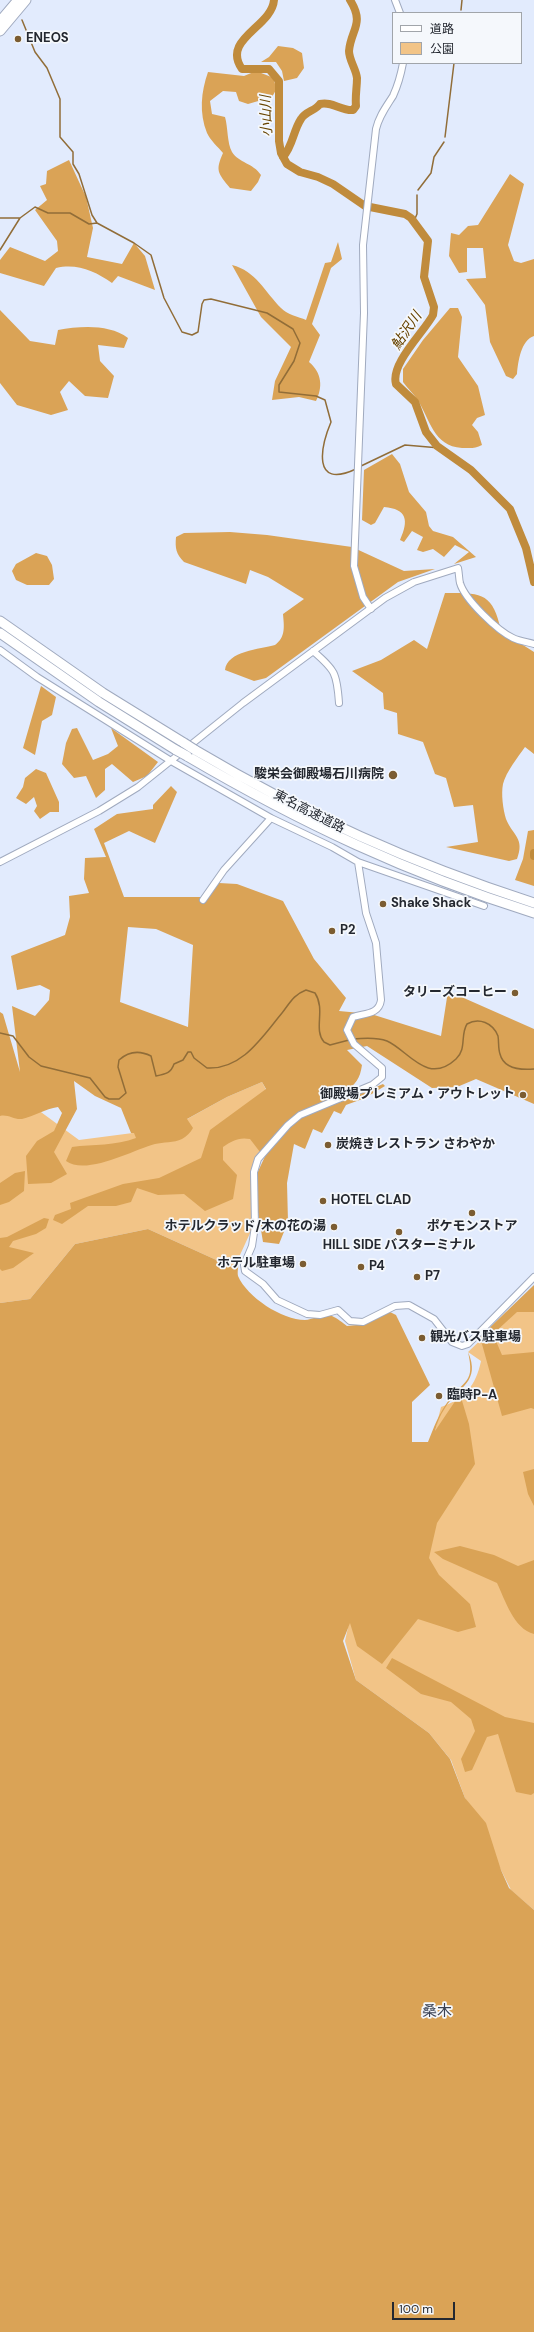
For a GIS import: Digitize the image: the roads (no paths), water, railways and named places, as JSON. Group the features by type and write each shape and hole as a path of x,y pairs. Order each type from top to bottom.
{"highway":[{"path":"0,21 18,0"},
{"path":"0,31 26,0"},
{"name":"東名高速道路","path":"0,621 103,693 195,750 279,798 369,842 439,870 534,903"},
{"name":"東名高速道路","path":"0,633 99,702 176,750 274,806 366,851 433,879 534,913"}],"street":[{"path":"395,0 400,12"},
{"path":"372,609 363,597 354,566 364,313 363,245 373,145 378,119 393,95 401,77 403,64"},
{"path":"0,862 100,811 138,787 313,651 400,588 458,568 460,584 465,593 502,632 514,639 534,644"},
{"path":"0,650 39,679 171,761 271,818 332,847 358,862 484,906"},
{"path":"313,651 336,674 339,703"},
{"path":"203,900 224,870 271,818"},
{"path":"358,862 366,913 376,942 381,1000 379,1007 374,1011 357,1015 350,1020 348,1030 356,1045 382,1068 380,1080 300,1116 288,1125 256,1162 254,1179 255,1226 252,1246 244,1264 247,1274 263,1284 277,1300 314,1316 338,1310 350,1321 364,1322 395,1306 409,1305 434,1319 452,1342 462,1346 468,1344 534,1277"}],"waterway":[{"name":"鮎沢川","path":"274,0 271,9 265,18 242,41 238,49 237,59 242,69 269,69 279,81 279,141 281,153 287,164 300,172 318,177 333,184 365,206 405,214 411,218 428,241 424,277 434,307 433,315 409,348 398,367 395,376 396,384 415,402 426,432 437,446 471,470 510,509 526,548 534,582"},
{"name":"鮎沢川","path":"283,157 289,148 296,128 305,114 324,103 349,110 353,110 356,106 357,78 349,51 357,21 354,8 350,0"},
{"path":"461,10 462,0"},
{"path":"22,20 35,52 47,68 60,99 60,137 73,152 73,164 79,174 92,215 97,223 134,243 151,255 164,298 182,332 192,335 198,332 202,304 204,300 211,299 267,313 293,329 300,343 294,361 279,385 279,392 316,396 325,400 331,422 324,442 323,462 326,470 332,474 342,474 356,469"},
{"path":"445,137 454,64"},
{"path":"418,190 431,173 434,157 444,142"},
{"path":"414,221 417,214 417,195"},
{"path":"0,250 20,218 35,207 48,213 70,213 89,224 97,223"},
{"path":"0,218 20,218"},
{"path":"361,466 405,445 440,448"},
{"path":"0,1033 13,1036 29,1057 41,1066 90,1078 105,1097 109,1099 119,1099 126,1093 118,1067 119,1060 130,1053 138,1052 151,1056 156,1076 170,1071 174,1064 183,1060 188,1052 191,1052 194,1058 207,1068 231,1064 250,1050 267,1032 292,1000 298,994 306,990 315,993 318,999 320,1006 320,1031 324,1042 330,1045 349,1040"},
{"path":"353,1039 374,1038 387,1041 395,1045 418,1064 427,1068 436,1069 446,1066 459,1055 467,1024 481,1021 485,1022 496,1031 500,1054 505,1063 514,1068 534,1069"}],"place":[{"name":"ENEOS","path":"18,39"},
{"name":"駿栄会御殿場石川病院","path":"393,775"},
{"name":"Shake Shack","path":"383,904"},
{"name":"P2","path":"332,931"},
{"name":"タリーズコーヒー","path":"515,993"},
{"name":"御殿場プレミアム・アウトレット","path":"523,1095"},
{"name":"炭焼きレストラン さわやか","path":"328,1145"},
{"name":"HOTEL CLAD","path":"323,1201"},
{"name":"ポケモンストア","path":"472,1213"},
{"name":"ホテルクラッド/木の花の湯","path":"334,1227"},
{"name":"HILL SIDE バスターミナル","path":"399,1232"},
{"name":"ホテル駐車場","path":"303,1264"},
{"name":"P4","path":"361,1267"},
{"name":"P7","path":"417,1277"},
{"name":"観光バス駐車場","path":"422,1338"},
{"name":"臨時P-A","path":"439,1396"}],"district":[{"name":"桑木","path":"437,2012"}],"water label":[{"name":"小山川","path":"267,116"}]}
